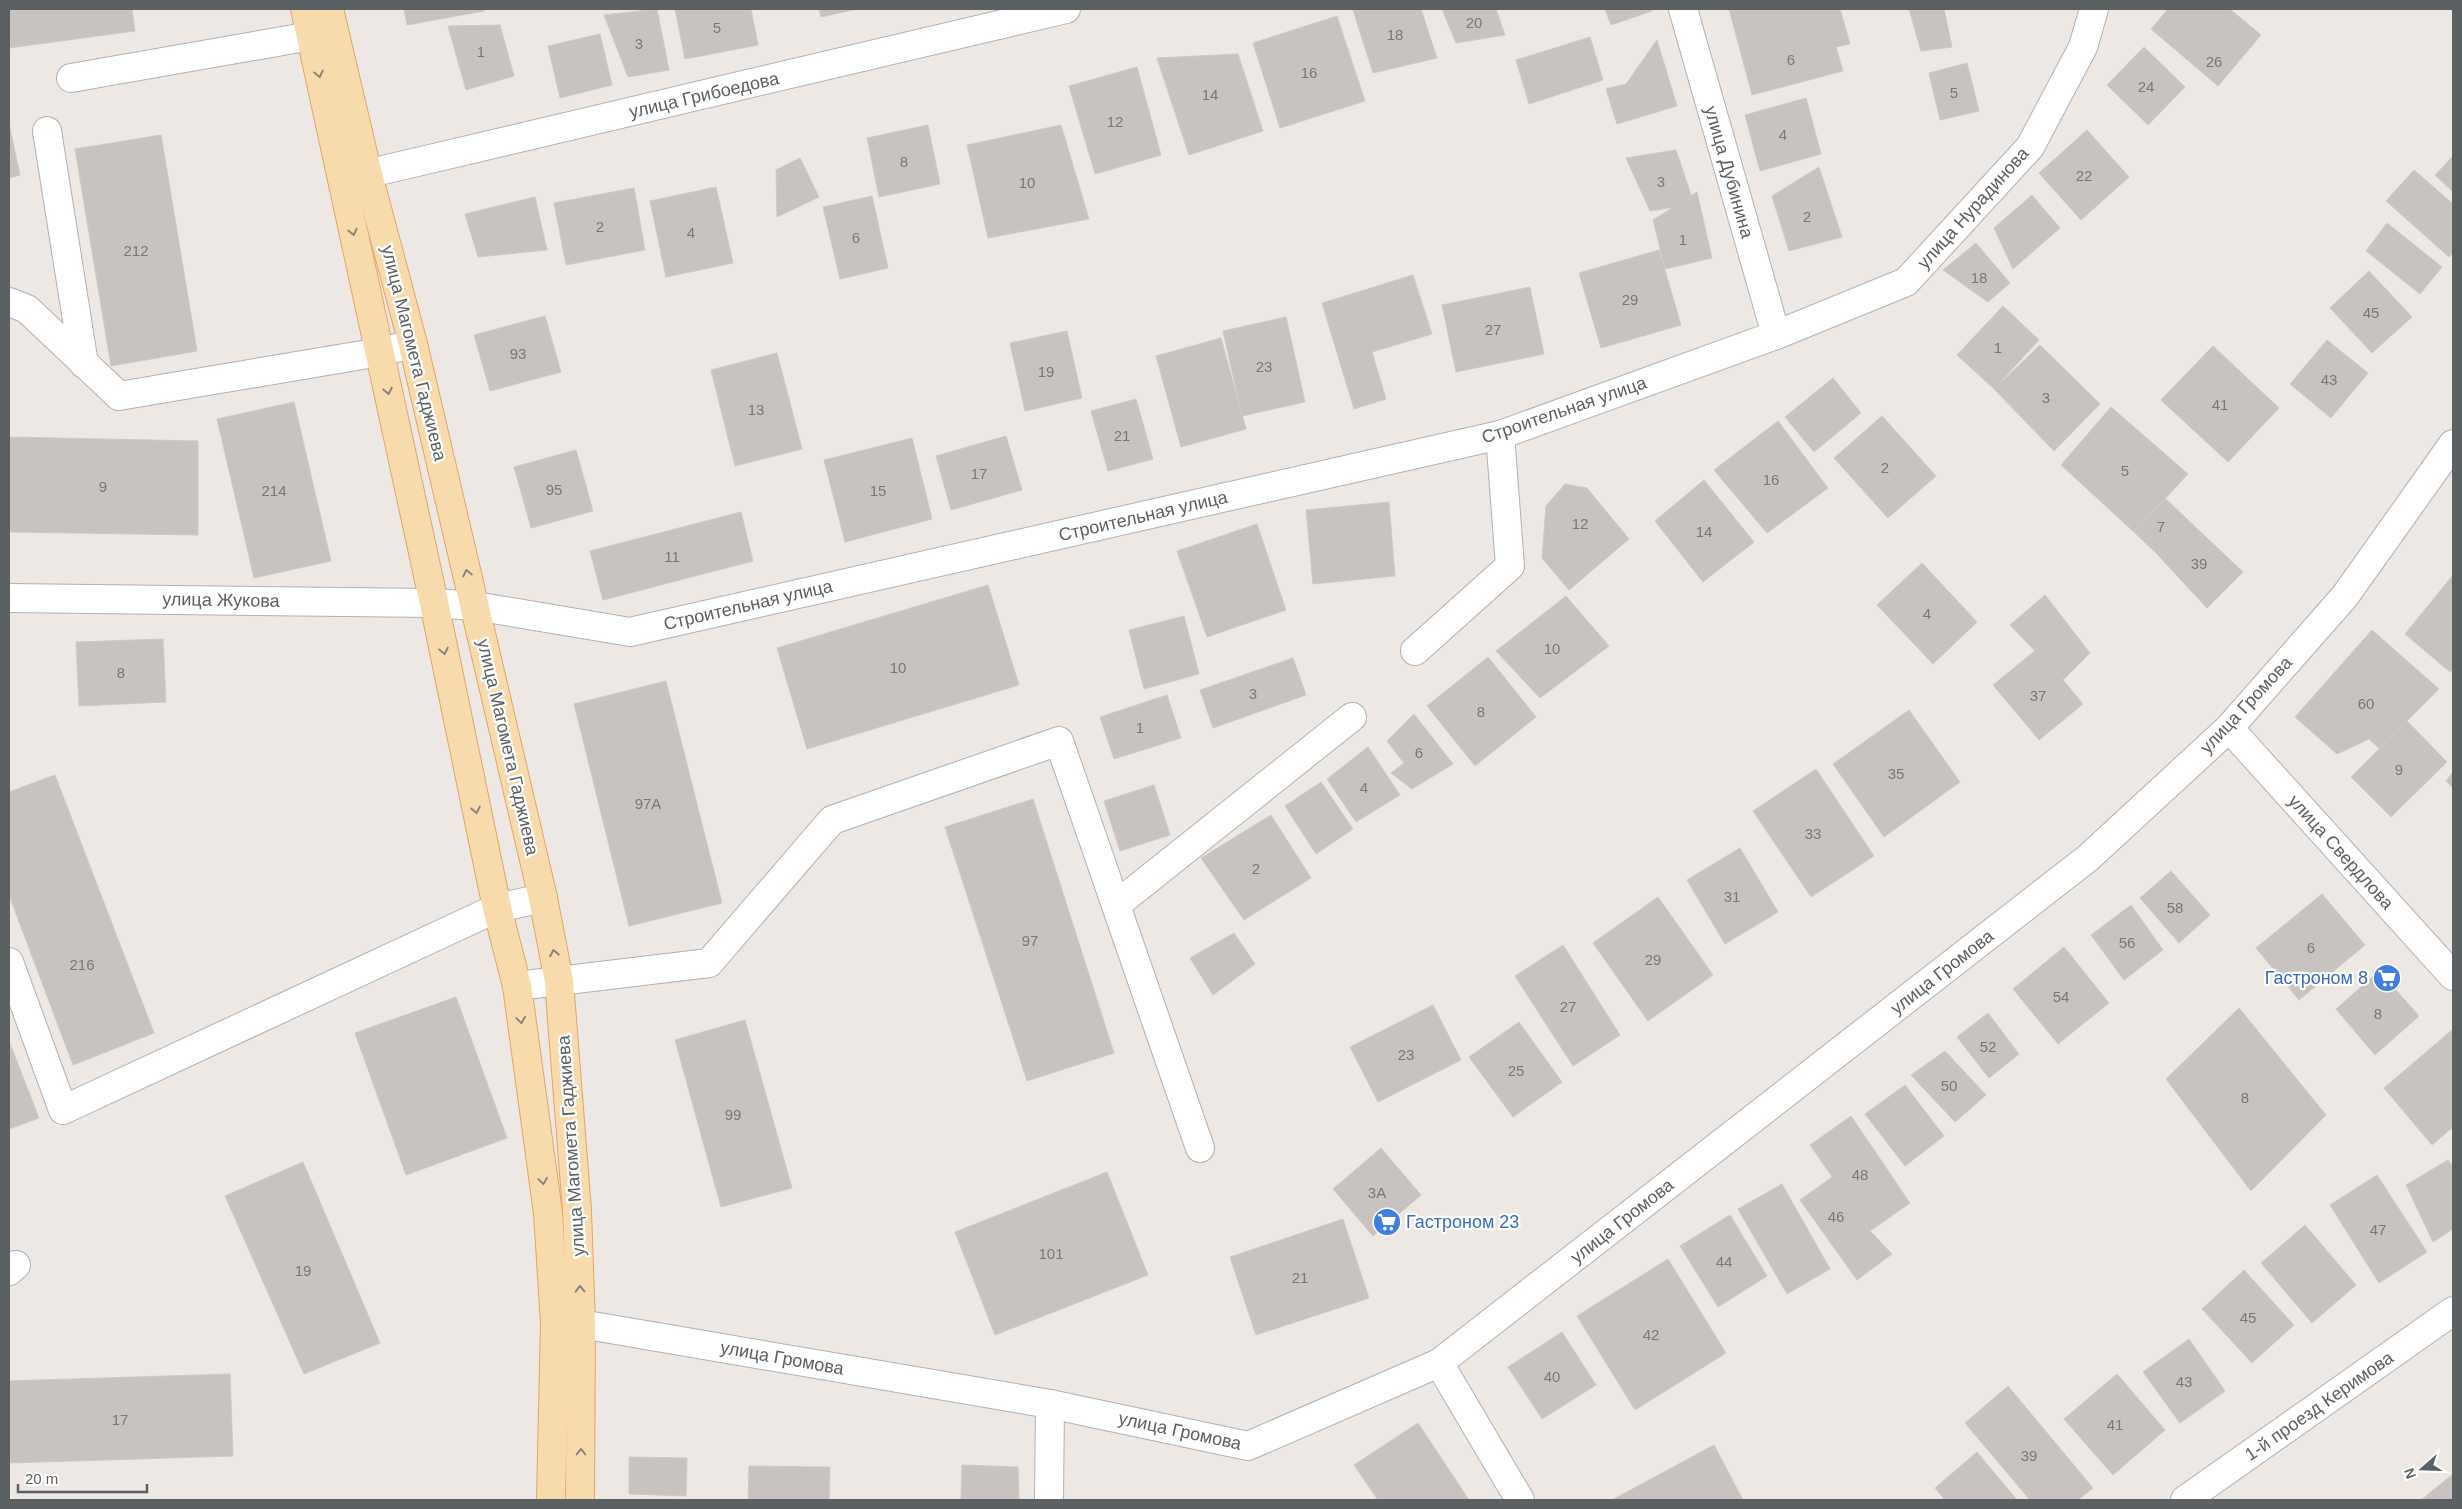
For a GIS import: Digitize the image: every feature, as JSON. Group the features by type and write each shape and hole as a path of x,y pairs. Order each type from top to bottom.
{"main road":[{"name":"улица Магомета Гаджиева","path":"305,9 324,25 368,175 413,344 543,898 560,981 577,1211 551,1500"},
{"name":"улица Магомета Гаджиева","path":"324,25 341,179 434,603 496,908 516,986 548,1213 568,1323 580,1500"}],"street":[{"name":"улица Грибоедова","path":"341,179 368,175 1066,9"},
{"name":"улица Дубинина","path":"1683,9 1776,335"},
{"name":"улица Нурадинова","path":"1836,310 1906,282 2030,147 2083,47 2094,9"},
{"path":"71,78 324,25"},
{"path":"47,131 84,364"},
{"path":"9,302 27,309 119,396 380,352 413,344"},
{"name":"Строительная улица","path":"434,603 475,606 630,632 1500,435 1776,335 1836,310"},
{"path":"1415,651 1510,566 1500,435"},
{"name":"улица Громова","path":"568,1323 1050,1404 1248,1446 1439,1363 2088,858 2229,728 2345,596 2452,447"},
{"name":"улица Жукова","path":"9,598 434,603"},
{"path":"1116,905 1352,718"},
{"name":"улица Свердлова","path":"2229,728 2453,976"},
{"path":"516,986 709,964 832,820 1059,741 1200,1148"},
{"path":"9,962 63,1110 496,908 543,898"},
{"name":"1-й проезд Керимова","path":"2186,1500 2453,1311"},
{"path":"1439,1363 1520,1500"},
{"path":"1049,1500 1050,1404"}],"building":[{"path":"9,9 132,9 135,31 9,48"},
{"path":"404,9 483,9 484,11 407,25"},
{"path":"657,9 669,70 628,77 604,15"},
{"path":"675,9 751,9 758,45 685,59"},
{"path":"819,9 858,9 821,17"},
{"path":"1421,9 1437,58 1373,73 1353,10"},
{"path":"1442,9 1496,9 1505,35 1456,43"},
{"path":"1605,9 1652,9 1652,11 1611,25"},
{"path":"1729,9 1840,9 1850,44 1836,47 1843,71 1752,95"},
{"path":"1909,9 1944,9 1952,47 1921,51"},
{"path":"2168,9 2230,9 2261,35 2218,86 2151,29"},
{"path":"1337,16 1365,101 1280,128 1253,43"},
{"path":"500,25 514,76 466,90 448,26"},
{"path":"600,34 612,85 560,98 548,46"},
{"path":"1590,37 1603,80 1529,104 1516,60"},
{"path":"1657,40 1677,106 1617,124 1606,89 1626,84"},
{"path":"2144,47 2185,87 2148,125 2107,85"},
{"path":"1238,54 1263,131 1189,155 1157,58"},
{"path":"1967,63 1979,111 1940,120 1929,73"},
{"path":"1137,67 1161,155 1095,174 1069,86"},
{"path":"1806,98 1821,154 1760,171 1745,115"},
{"path":"9,124 20,175 9,178"},
{"path":"928,125 940,184 879,197 867,138"},
{"path":"1061,125 1089,219 988,238 967,145"},
{"path":"2087,130 2129,177 2081,220 2039,173"},
{"path":"161,135 197,351 111,366 75,149"},
{"path":"1676,150 1694,204 1650,211 1626,158"},
{"path":"2453,156 2453,192 2435,175"},
{"path":"800,158 819,197 777,217 776,170"},
{"path":"1819,167 1842,237 1789,251 1772,196"},
{"path":"2414,170 2453,204 2453,252 2449,257 2386,201"},
{"path":"716,187 733,263 666,277 650,201"},
{"path":"634,188 645,250 566,265 554,203"},
{"path":"1697,192 1712,258 1665,269 1653,220"},
{"path":"2032,195 2060,228 2013,269 1994,228"},
{"path":"872,196 888,268 840,279 823,207"},
{"path":"535,197 547,250 478,257 465,214"},
{"path":"2387,223 2442,267 2420,294 2366,251"},
{"path":"1976,243 2010,283 1988,302 1943,270"},
{"path":"1659,250 1681,325 1601,348 1579,273"},
{"path":"2369,271 2412,317 2372,353 2330,308"},
{"path":"1413,275 1432,334 1372,352 1386,399 1354,409 1322,303"},
{"path":"1530,287 1544,354 1456,372 1442,305"},
{"path":"2003,306 2039,340 1994,389 1957,355"},
{"path":"545,316 561,372 490,391 474,335"},
{"path":"1286,317 1305,402 1242,416 1223,331"},
{"path":"1067,331 1082,398 1025,411 1010,343"},
{"path":"1221,338 1246,429 1181,447 1156,356"},
{"path":"2327,340 2368,373 2331,418 2290,384"},
{"path":"2040,345 2100,404 2054,451 1994,389"},
{"path":"2213,346 2279,408 2228,462 2161,400"},
{"path":"777,353 802,449 735,466 711,370"},
{"path":"1833,378 1861,413 1814,452 1785,417"},
{"path":"1136,399 1153,459 1108,471 1091,411"},
{"path":"294,402 331,561 254,578 217,419"},
{"path":"2111,407 2188,474 2134,532 2061,465"},
{"path":"1882,416 1936,476 1888,518 1834,458"},
{"path":"1778,421 1828,488 1767,533 1714,470"},
{"path":"1006,436 1022,490 951,510 936,456"},
{"path":"9,437 198,441 198,535 9,532"},
{"path":"912,438 932,519 845,542 824,460"},
{"path":"576,450 593,511 531,528 514,467"},
{"path":"1704,480 1754,542 1703,582 1655,521"},
{"path":"1565,484 1587,488 1629,539 1569,590 1542,558 1546,506"},
{"path":"2166,499 2189,521 2157,554 2134,532"},
{"path":"1389,502 1395,576 1313,584 1306,510"},
{"path":"741,512 753,561 603,600 590,551"},
{"path":"2189,521 2243,572 2207,608 2157,554"},
{"path":"1257,524 1286,610 1207,637 1177,551"},
{"path":"1922,563 1977,622 1933,664 1877,605"},
{"path":"2453,575 2453,668 2450,672 2405,634"},
{"path":"988,585 1019,685 807,749 777,648"},
{"path":"2045,595 2090,653 2063,680 2010,625"},
{"path":"1566,596 1609,646 1540,698 1496,651"},
{"path":"1184,616 1199,674 1144,689 1129,630"},
{"path":"2372,630 2439,689 2407,721 2383,752 2369,739 2337,754 2295,717"},
{"path":"163,639 166,702 79,706 76,642"},
{"path":"2037,649 2083,704 2039,740 1993,685"},
{"path":"1488,657 1536,717 1475,766 1427,706"},
{"path":"1293,658 1306,695 1213,728 1200,690"},
{"path":"666,681 722,903 629,926 574,704"},
{"path":"1167,695 1181,738 1114,759 1100,717"},
{"path":"1909,710 1960,782 1884,837 1833,764"},
{"path":"1414,714 1453,764 1412,789 1391,773 1404,763 1387,741"},
{"path":"2407,721 2447,762 2391,817 2351,777"},
{"path":"1368,747 1400,795 1356,822 1327,779"},
{"path":"1816,769 1874,856 1811,897 1753,811"},
{"path":"2453,772 2453,788 2446,781"},
{"path":"55,775 154,1033 73,1065 9,895 9,792"},
{"path":"1321,782 1353,829 1316,854 1285,806"},
{"path":"1154,785 1170,835 1120,851 1104,801"},
{"path":"1033,799 1114,1053 1027,1081 945,827"},
{"path":"1271,815 1311,878 1244,920 1201,858"},
{"path":"1740,848 1778,912 1725,944 1687,880"},
{"path":"2171,871 2210,915 2179,943 2140,898"},
{"path":"2322,894 2365,945 2299,1000 2256,948"},
{"path":"1658,897 1713,975 1648,1021 1593,943"},
{"path":"2131,905 2163,950 2124,980 2091,935"},
{"path":"1234,933 1255,964 1213,995 1190,958"},
{"path":"1563,945 1620,1035 1573,1066 1515,976"},
{"path":"2064,947 2109,1003 2058,1044 2013,989"},
{"path":"2379,971 2419,1016 2375,1055 2336,1009"},
{"path":"456,997 507,1138 406,1175 355,1033"},
{"path":"1433,1005 1461,1060 1378,1102 1350,1047"},
{"path":"2239,1008 2326,1115 2251,1191 2166,1079"},
{"path":"1988,1013 2019,1054 1989,1078 1957,1037"},
{"path":"745,1020 792,1188 721,1207 675,1040"},
{"path":"1519,1022 1562,1082 1513,1117 1469,1057"},
{"path":"2452,1030 2453,1127 2432,1145 2384,1088"},
{"path":"9,1041 39,1118 9,1129"},
{"path":"1945,1051 1986,1095 1955,1122 1911,1075"},
{"path":"1905,1085 1944,1136 1905,1166 1865,1114"},
{"path":"1851,1116 1910,1203 1870,1231 1810,1145"},
{"path":"1381,1148 1421,1195 1373,1236 1333,1189"},
{"path":"2448,1160 2453,1167 2453,1229 2433,1242 2406,1185"},
{"path":"303,1162 380,1343 304,1374 225,1196"},
{"path":"1107,1172 1148,1275 995,1335 955,1232"},
{"path":"1835,1175 1870,1231 1892,1254 1857,1280 1800,1200"},
{"path":"2377,1175 2427,1252 2379,1283 2330,1205"},
{"path":"1782,1184 1830,1269 1787,1294 1738,1209"},
{"path":"1730,1215 1767,1276 1718,1307 1680,1246"},
{"path":"1343,1219 1369,1298 1256,1335 1230,1257"},
{"path":"2305,1225 2356,1285 2312,1323 2261,1263"},
{"path":"1668,1259 1726,1353 1635,1410 1577,1316"},
{"path":"2244,1270 2294,1325 2252,1363 2202,1309"},
{"path":"1562,1332 1596,1385 1542,1419 1508,1367"},
{"path":"2189,1339 2225,1391 2180,1423 2143,1372"},
{"path":"230,1374 233,1456 9,1463 9,1381"},
{"path":"2117,1374 2165,1430 2113,1475 2064,1419"},
{"path":"2008,1386 2093,1488 2078,1500 2030,1500 1965,1423"},
{"path":"1418,1423 1469,1500 1378,1500 1354,1465"},
{"path":"1714,1445 1743,1500 1612,1500"},
{"path":"1977,1452 2017,1500 1945,1500 1935,1488"},
{"path":"629,1457 687,1458 686,1496 629,1494"},
{"path":"962,1465 1018,1467 1019,1500 961,1500"},
{"path":"749,1466 830,1467 829,1500 748,1500"},
{"path":"2453,1474 2453,1500 2421,1500"}],"place":[{"name":"Гастроном 8","path":"2387,978"},
{"name":"Гастроном 23","path":"1387,1222"}]}
